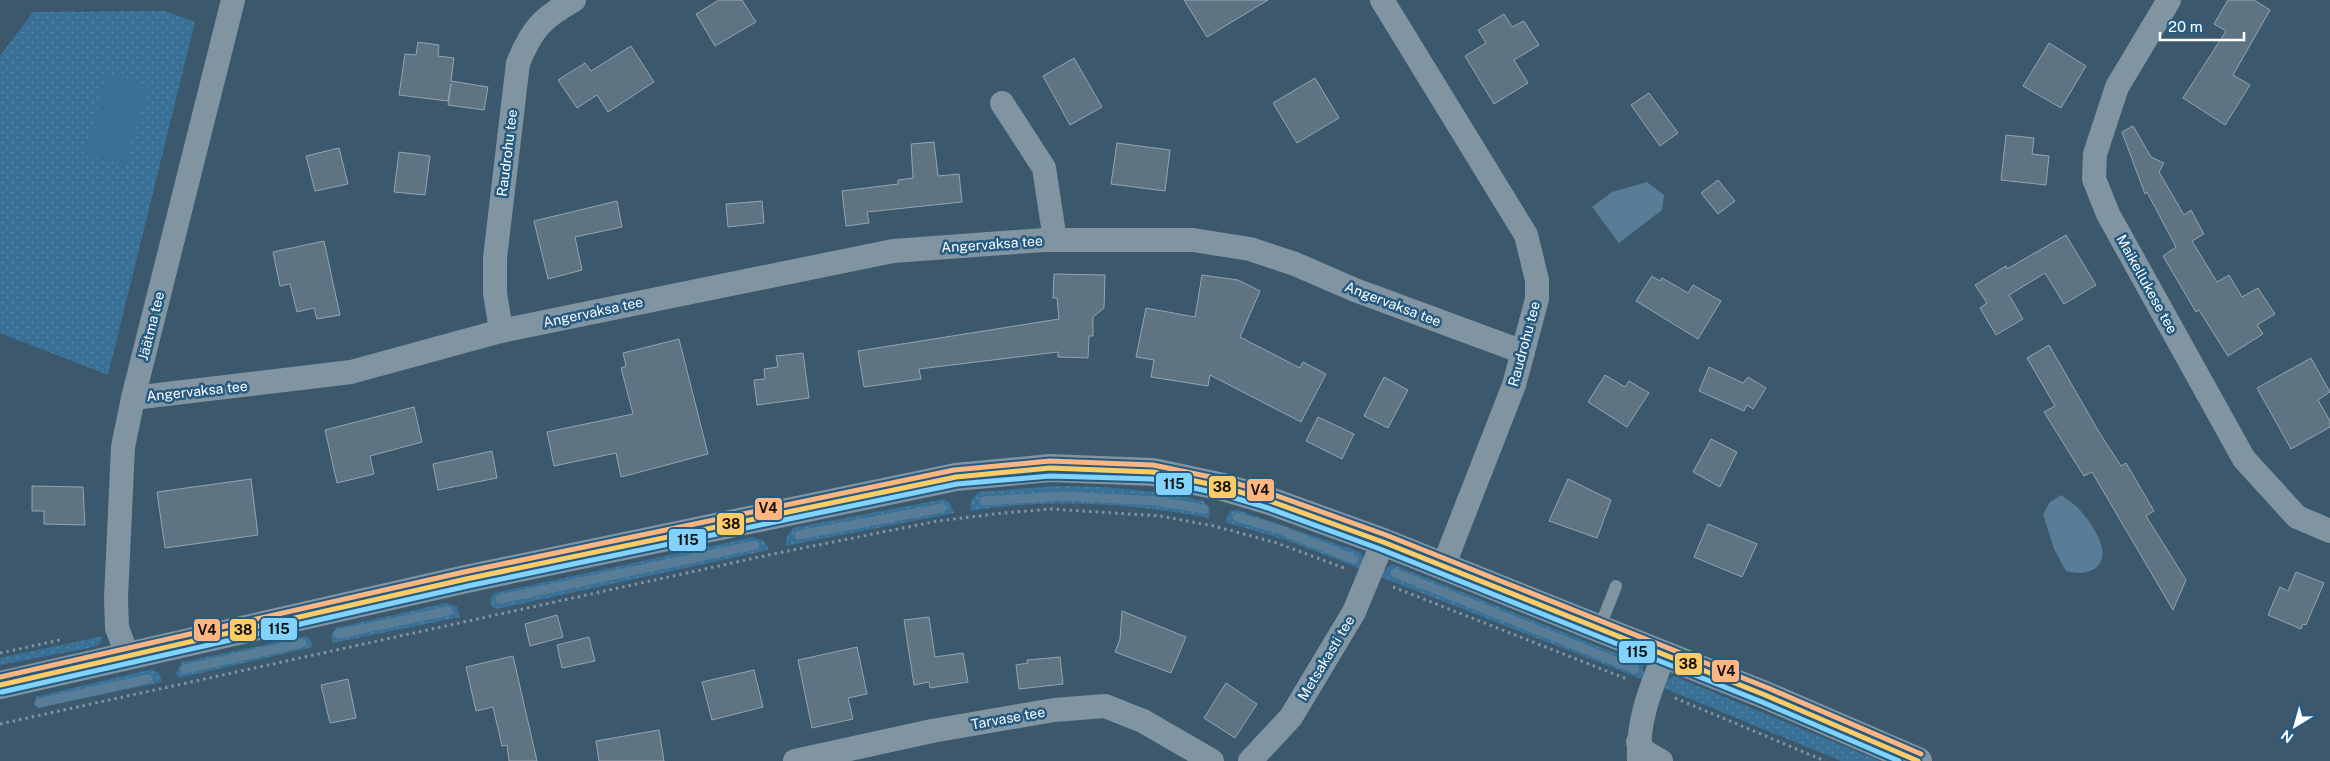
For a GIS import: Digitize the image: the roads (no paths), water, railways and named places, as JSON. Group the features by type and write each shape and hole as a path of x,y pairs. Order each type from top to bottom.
{"street":[{"name":"Jäätma tee","path":"128,657 117,628 116,598 123,447 133,398 232,0"},
{"name":"Raudrohu tee","path":"501,331 495,293 495,258 518,63 528,38 538,25 549,15 574,0"},
{"name":"Raudrohu tee","path":"1382,0 1526,235 1537,280 1537,300 1511,394 1443,567"},
{"name":"Maikellukese tee","path":"2169,0 2117,87 2095,154 2094,179 2108,214 2244,459 2297,517 2330,531"},
{"name":"Angervaksa tee","path":"1002,103 1044,168 1055,240"},
{"name":"Angervaksa tee","path":"133,398 351,372 501,331 893,251 1055,240 1192,240 1250,249 1295,264 1355,290 1523,352"},
{"path":"0,685 466,579 769,514 956,477 1050,468 1153,472 1214,485 1270,501 1383,542 1764,695 1918,761"},
{"name":"Metsakasti tee","path":"1250,761 1291,717 1354,612 1383,542"},
{"path":"1661,761 1644,751 1638,752 1646,703 1664,655"},
{"name":"Tarvase tee","path":"795,761 932,731 1054,710 1105,706 1143,722 1212,761"}],"lane":[{"path":"1599,629 1616,586"}],"waterway":[{"path":"984,501 1062,496 1157,501 1204,509"},
{"path":"799,535 942,508"},
{"path":"1237,517 1281,530 1354,559"},
{"path":"500,599 755,545"},
{"path":"1395,573 1635,669"},
{"path":"338,634 448,611"},
{"path":"185,669 302,643"},
{"path":"39,703 148,679"}]}
